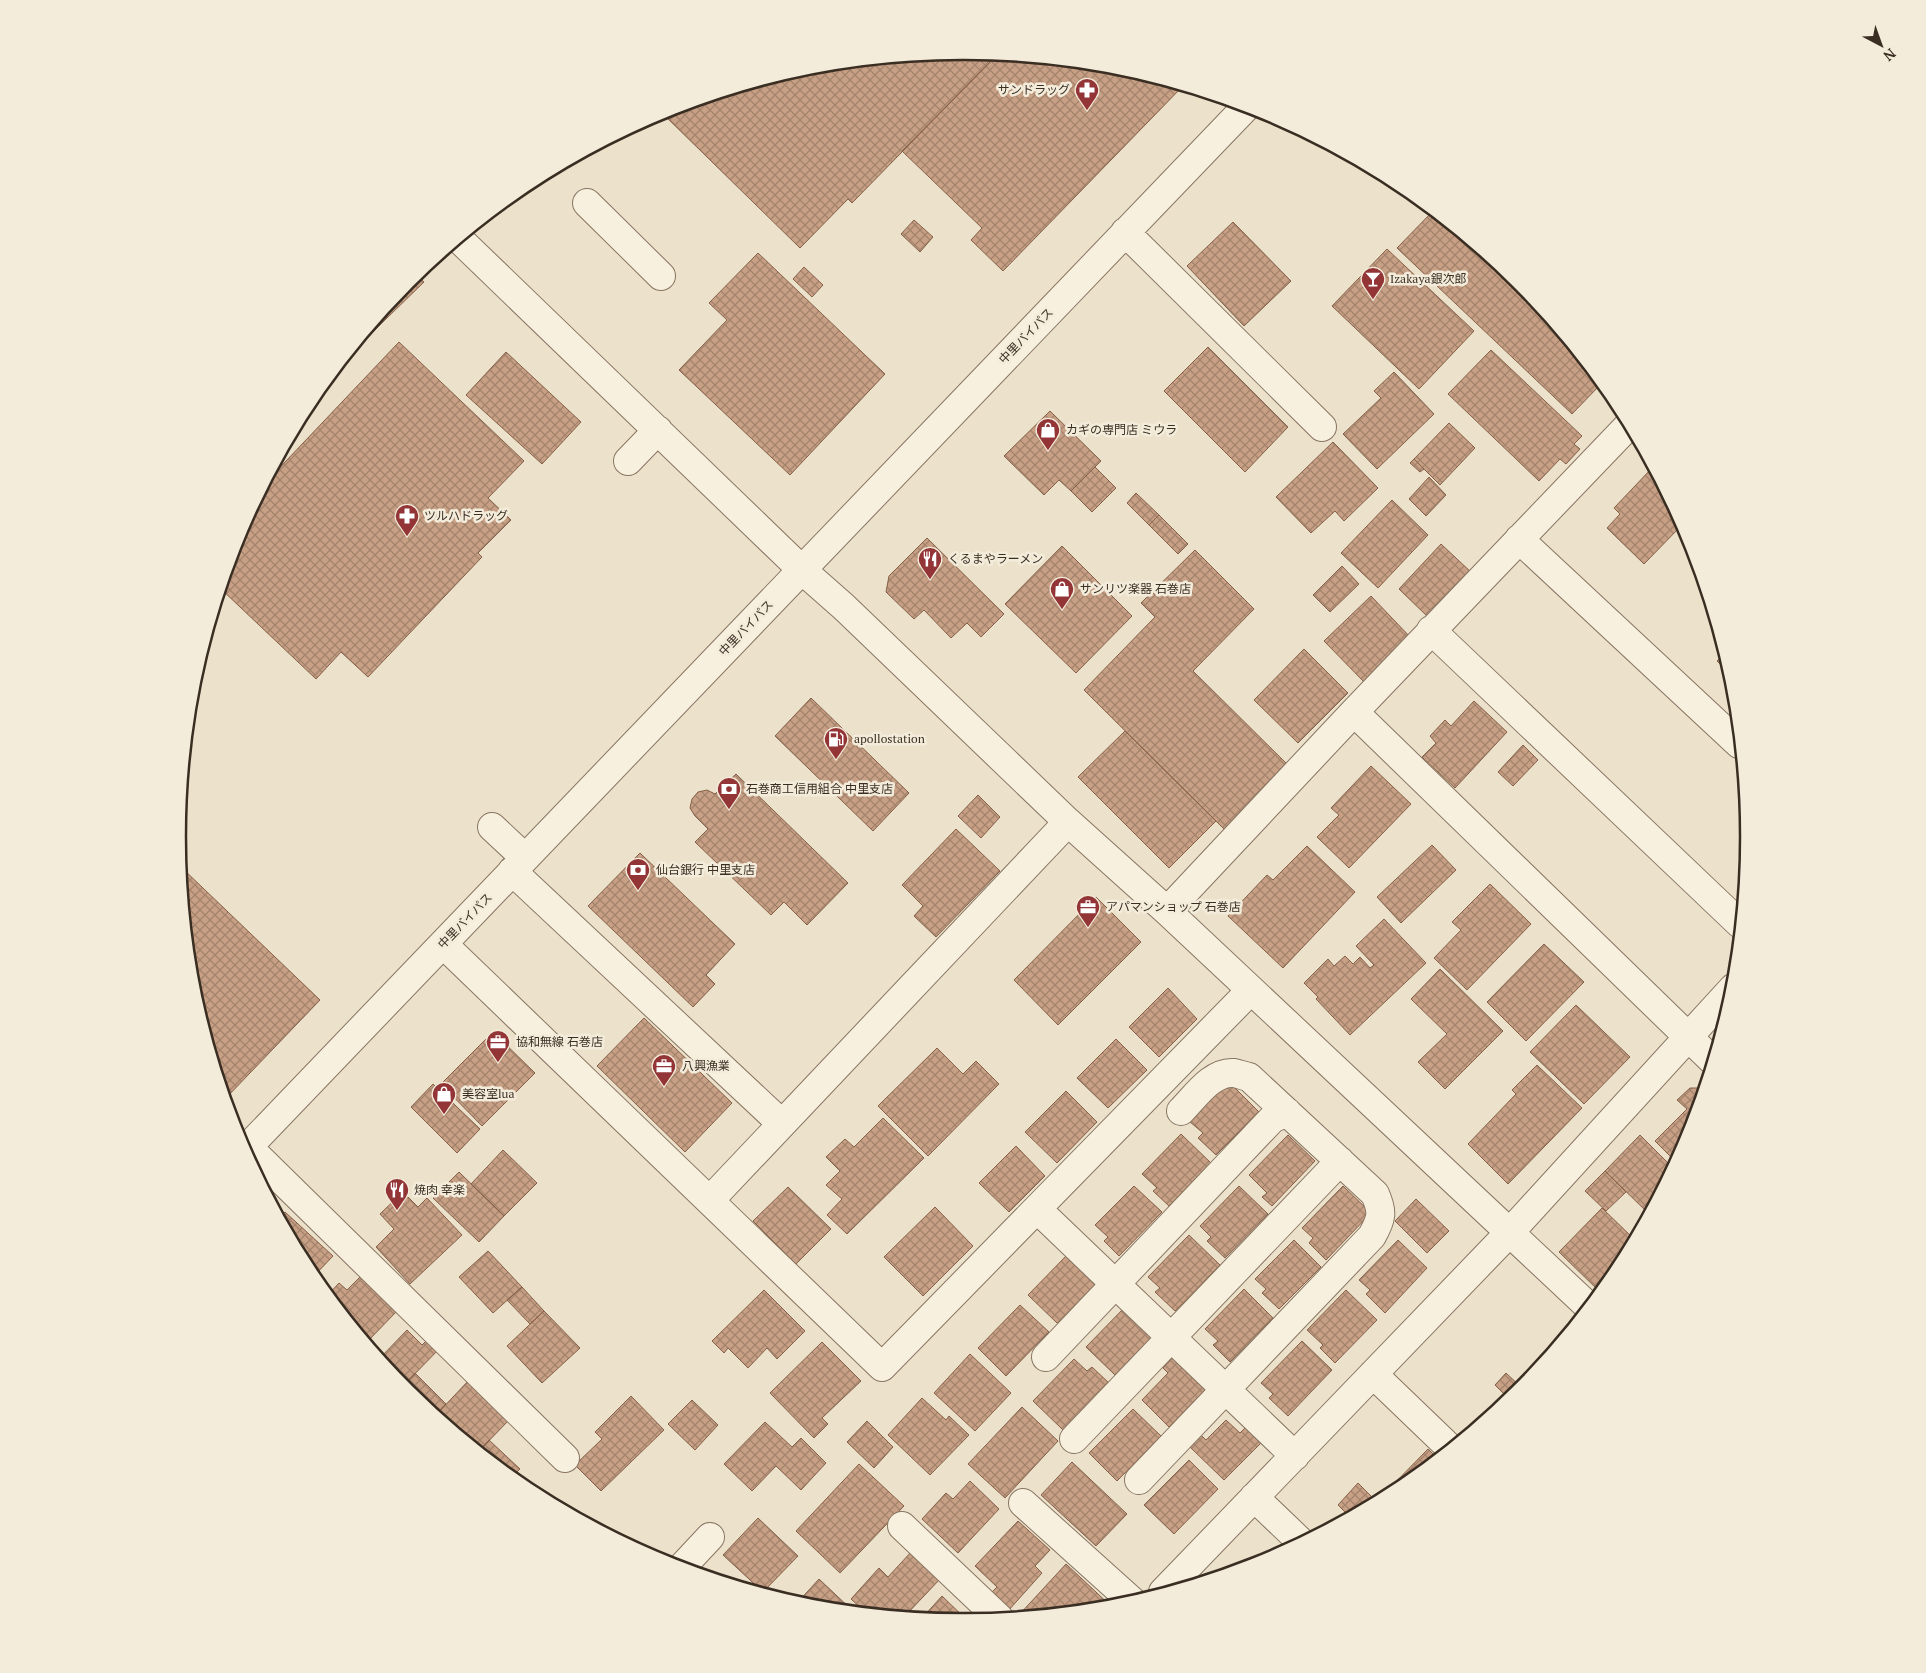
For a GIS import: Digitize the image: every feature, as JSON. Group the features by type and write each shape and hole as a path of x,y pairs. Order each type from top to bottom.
{"street":[{"name":"中里バイパス","path":"251,1144 1241,112"},
{"path":"587,203 661,276"},
{"path":"1125,232 1322,427"},
{"path":"463,243 802,570 844,607 1068,822 1167,911 1584,1302"},
{"path":"628,461 658,430"},
{"path":"1167,911 1354,712 1624,430"},
{"path":"1519,539 1733,739"},
{"path":"1432,630 1735,919"},
{"path":"1354,712 1707,1056"},
{"path":"710,1200 1068,822"},
{"path":"492,827 519,865 782,1124"},
{"path":"443,944 882,1367 1251,990"},
{"path":"1169,1585 1510,1232 1722,1000"},
{"path":"1139,1480 1372,1236 1381,1220 1380,1207 1375,1194 1249,1078 1234,1073 1223,1074 1212,1079 1181,1111"},
{"path":"1046,1357 1114,1283 1272,1119 1286,1112"},
{"path":"258,1161 565,1458"},
{"path":"1074,1439 1340,1162"},
{"path":"1037,1209 1295,1456"},
{"path":"1373,1374 1446,1444"},
{"path":"1254,1498 1296,1538"},
{"path":"1023,1503 1125,1596"},
{"path":"902,1526 993,1612"},
{"path":"690,1563 710,1536"}],"building":[{"path":"991,61 852,203 848,199 800,248 668,118 713,101 762,86 812,75 912,62"},
{"path":"991,61 1064,67 1114,75 1179,90 1003,271 971,240 982,228 902,151"},
{"path":"1429,215 1436,220 1512,287 1547,325 1597,388 1572,414 1397,248"},
{"path":"914,220 933,237 920,252 901,234"},
{"path":"1233,222 1291,281 1244,326 1187,266"},
{"path":"1387,249 1474,331 1419,389 1332,306"},
{"path":"758,253 885,374 790,475 679,370 727,320 709,303"},
{"path":"804,267 823,285 812,297 793,279"},
{"path":"422,280 424,282 387,318 414,287"},
{"path":"399,342 524,461 488,498 511,520 478,553 482,557 368,677 341,652 316,679 226,594 246,539 282,466"},
{"path":"1208,347 1288,427 1245,472 1164,391"},
{"path":"1491,350 1582,436 1574,444 1580,449 1566,464 1560,459 1539,481 1448,394"},
{"path":"506,352 581,422 542,464 466,395"},
{"path":"1394,372 1434,414 1377,469 1343,434 1381,398 1374,391"},
{"path":"1050,411 1101,461 1071,491 1059,480 1044,495 1004,456"},
{"path":"1449,423 1475,448 1440,485 1414,459"},
{"path":"1333,442 1378,488 1344,521 1335,511 1311,533 1276,497"},
{"path":"1414,459 1424,469 1420,472 1410,463"},
{"path":"1095,467 1116,488 1092,512 1071,491"},
{"path":"1648,472 1676,531 1644,564 1607,528 1620,514 1614,508"},
{"path":"1429,477 1446,495 1426,516 1409,499"},
{"path":"1136,493 1159,515 1149,525 1127,503"},
{"path":"1392,500 1428,535 1378,588 1341,553"},
{"path":"1159,515 1188,544 1178,554 1149,525"},
{"path":"927,538 1004,614 981,637 967,623 951,638 924,610 914,619 886,592 889,576"},
{"path":"1441,544 1472,573 1429,618 1399,589"},
{"path":"1062,546 1132,616 1076,673 1005,604"},
{"path":"1195,550 1254,609 1193,671 1290,767 1226,831 1084,690 1155,617 1141,603"},
{"path":"1342,566 1359,584 1330,612 1313,595"},
{"path":"1371,596 1412,639 1366,684 1324,641"},
{"path":"1304,649 1348,693 1298,743 1254,700"},
{"path":"811,698 909,793 873,831 775,736"},
{"path":"1474,701 1507,732 1455,788 1422,757 1436,743 1430,736 1445,720 1451,726"},
{"path":"1125,731 1216,821 1169,868 1078,777"},
{"path":"1523,745 1538,760 1513,786 1498,772"},
{"path":"1371,766 1411,804 1349,868 1317,837 1339,815 1331,808"},
{"path":"736,774 848,883 807,925 784,902 771,915 695,842 708,829 690,808 692,799 698,792 707,790 715,794"},
{"path":"978,795 1000,817 981,838 958,816"},
{"path":"956,829 1000,871 936,937 914,916 923,906 902,885"},
{"path":"1432,845 1456,870 1401,923 1377,897"},
{"path":"1307,846 1355,892 1283,968 1228,916 1267,875 1273,880"},
{"path":"640,853 735,944 706,975 715,984 693,1007 588,906"},
{"path":"187,873 320,1000 231,1093 213,1037 201,988 193,938"},
{"path":"1490,884 1531,924 1467,990 1434,958 1461,930 1452,922"},
{"path":"1096,897 1141,942 1058,1025 1014,980"},
{"path":"1384,919 1426,963 1350,1035 1316,999 1318,997 1304,983 1328,959 1334,966 1345,956 1353,964 1360,957 1370,968 1374,965 1356,946"},
{"path":"1544,944 1584,982 1526,1041 1487,1002"},
{"path":"1440,969 1503,1031 1445,1089 1418,1062 1447,1034 1411,999"},
{"path":"1168,988 1197,1019 1159,1057 1129,1027"},
{"path":"1576,1005 1630,1057 1584,1104 1530,1052"},
{"path":"644,1018 732,1103 685,1152 597,1066"},
{"path":"493,1032 535,1073 482,1126 441,1084"},
{"path":"1116,1039 1147,1070 1108,1108 1077,1078"},
{"path":"937,1048 963,1074 976,1061 999,1084 928,1156 878,1106"},
{"path":"1537,1065 1582,1108 1508,1184 1468,1144 1516,1094 1512,1090"},
{"path":"1228,1081 1259,1112 1216,1155 1198,1138 1203,1133 1189,1121"},
{"path":"433,1084 480,1129 457,1153 411,1107"},
{"path":"1690,1088 1697,1088 1670,1156 1655,1141 1687,1109 1677,1100"},
{"path":"1066,1091 1097,1122 1057,1163 1025,1132"},
{"path":"883,1118 924,1158 847,1234 827,1215 842,1199 826,1185 840,1171 826,1157 845,1139 854,1147"},
{"path":"1181,1134 1211,1163 1169,1206 1153,1191 1157,1188 1142,1174"},
{"path":"1288,1135 1315,1161 1272,1206 1262,1197 1267,1193 1249,1175"},
{"path":"1640,1135 1667,1162 1644,1209 1605,1171"},
{"path":"1016,1146 1045,1176 1009,1212 979,1183"},
{"path":"503,1150 537,1183 504,1216 471,1184"},
{"path":"1605,1171 1626,1192 1606,1211 1585,1191"},
{"path":"459,1172 504,1216 479,1242 433,1198"},
{"path":"1134,1186 1162,1212 1119,1256 1104,1241 1108,1237 1095,1225"},
{"path":"1239,1186 1268,1214 1225,1258 1207,1241 1211,1237 1200,1226"},
{"path":"1343,1186 1371,1213 1326,1260 1309,1243 1313,1238 1302,1228"},
{"path":"788,1187 831,1229 796,1264 753,1221"},
{"path":"403,1192 418,1207 427,1198 462,1235 410,1284 376,1247 394,1229 380,1214"},
{"path":"1416,1199 1449,1231 1427,1253 1395,1221"},
{"path":"935,1207 973,1246 923,1296 884,1257"},
{"path":"1602,1208 1629,1234 1595,1287 1559,1252"},
{"path":"284,1213 333,1256 319,1271 291,1225"},
{"path":"1189,1235 1220,1265 1175,1311 1155,1292 1160,1288 1148,1277"},
{"path":"1294,1240 1321,1267 1279,1309 1262,1293 1266,1289 1255,1279"},
{"path":"1398,1240 1427,1268 1385,1313 1366,1294 1370,1290 1359,1280"},
{"path":"488,1251 522,1287 493,1313 459,1277"},
{"path":"1068,1254 1098,1282 1058,1324 1028,1295"},
{"path":"360,1277 397,1311 371,1338 333,1290 339,1283 347,1290"},
{"path":"522,1287 544,1311 530,1324 507,1300"},
{"path":"1244,1289 1273,1318 1230,1362 1213,1345 1218,1341 1205,1329"},
{"path":"764,1290 805,1331 777,1359 767,1348 748,1368 728,1348 724,1353 712,1341"},
{"path":"1346,1290 1377,1320 1335,1363 1320,1348 1323,1345 1307,1330"},
{"path":"1020,1305 1049,1332 1006,1376 978,1348"},
{"path":"1124,1308 1153,1336 1115,1375 1086,1347"},
{"path":"544,1311 580,1348 542,1383 507,1346"},
{"path":"407,1330 422,1345 432,1335 443,1345 409,1380 384,1354"},
{"path":"1302,1341 1332,1370 1288,1416 1269,1398 1273,1394 1261,1383"},
{"path":"822,1342 861,1381 822,1418 828,1424 814,1438 770,1393"},
{"path":"970,1354 1011,1393 975,1431 934,1393"},
{"path":"1176,1354 1209,1386 1169,1427 1142,1400 1168,1373 1163,1368"},
{"path":"1074,1359 1087,1371 1092,1367 1109,1383 1063,1430 1033,1401"},
{"path":"415,1373 446,1404 440,1410 409,1380"},
{"path":"1506,1373 1516,1382 1504,1394 1495,1385"},
{"path":"470,1379 510,1419 483,1447 440,1410"},
{"path":"631,1396 664,1430 601,1491 575,1465 602,1439 595,1432"},
{"path":"922,1398 946,1420 949,1416 969,1435 930,1475 888,1435"},
{"path":"692,1400 718,1425 695,1450 668,1424"},
{"path":"1022,1407 1058,1441 1005,1498 968,1464"},
{"path":"1133,1409 1161,1436 1117,1481 1089,1453"},
{"path":"1226,1420 1240,1433 1247,1426 1263,1441 1224,1480 1190,1447 1201,1435 1206,1440"},
{"path":"867,1421 893,1447 874,1468 847,1442"},
{"path":"765,1422 792,1447 801,1438 826,1463 801,1490 776,1466 752,1491 724,1464"},
{"path":"489,1440 520,1469 517,1472 483,1447"},
{"path":"1428,1449 1434,1455 1399,1478"},
{"path":"1189,1460 1218,1489 1174,1534 1144,1505"},
{"path":"1072,1462 1127,1514 1096,1546 1041,1495"},
{"path":"859,1464 904,1506 840,1573 796,1531"},
{"path":"970,1481 999,1509 958,1553 922,1519 946,1493 953,1499"},
{"path":"1358,1483 1371,1496 1345,1512 1338,1505"},
{"path":"758,1518 798,1556 767,1588 755,1585 723,1555"},
{"path":"1018,1521 1050,1550 1035,1566 1042,1573 1008,1611 990,1594 997,1587 975,1566"},
{"path":"912,1551 941,1578 910,1611 858,1605 851,1599 879,1568 888,1577"},
{"path":"1066,1564 1104,1600 1064,1606 1023,1610"},
{"path":"819,1579 845,1603 812,1598 803,1596"},
{"path":"942,1596 960,1613 928,1612"}],"place":[{"name":"サンドラッグ","path":"1087,111"},
{"name":"Izakaya銀次郎","path":"1373,300"},
{"name":"カギの専門店 ミウラ","path":"1048,451"},
{"name":"ツルハドラッグ","path":"407,537"},
{"name":"くるまやラーメン","path":"930,580"},
{"name":"サンリツ楽器 石巻店","path":"1062,610"},
{"name":"apollostation","path":"836,760"},
{"name":"石巻商工信用組合 中里支店","path":"729,810"},
{"name":"仙台銀行 中里支店","path":"638,891"},
{"name":"アパマンショップ 石巻店","path":"1088,928"},
{"name":"協和無線 石巻店","path":"498,1063"},
{"name":"八興漁業","path":"664,1087"},
{"name":"美容室lua","path":"444,1115"},
{"name":"焼肉 幸楽","path":"397,1211"}]}
